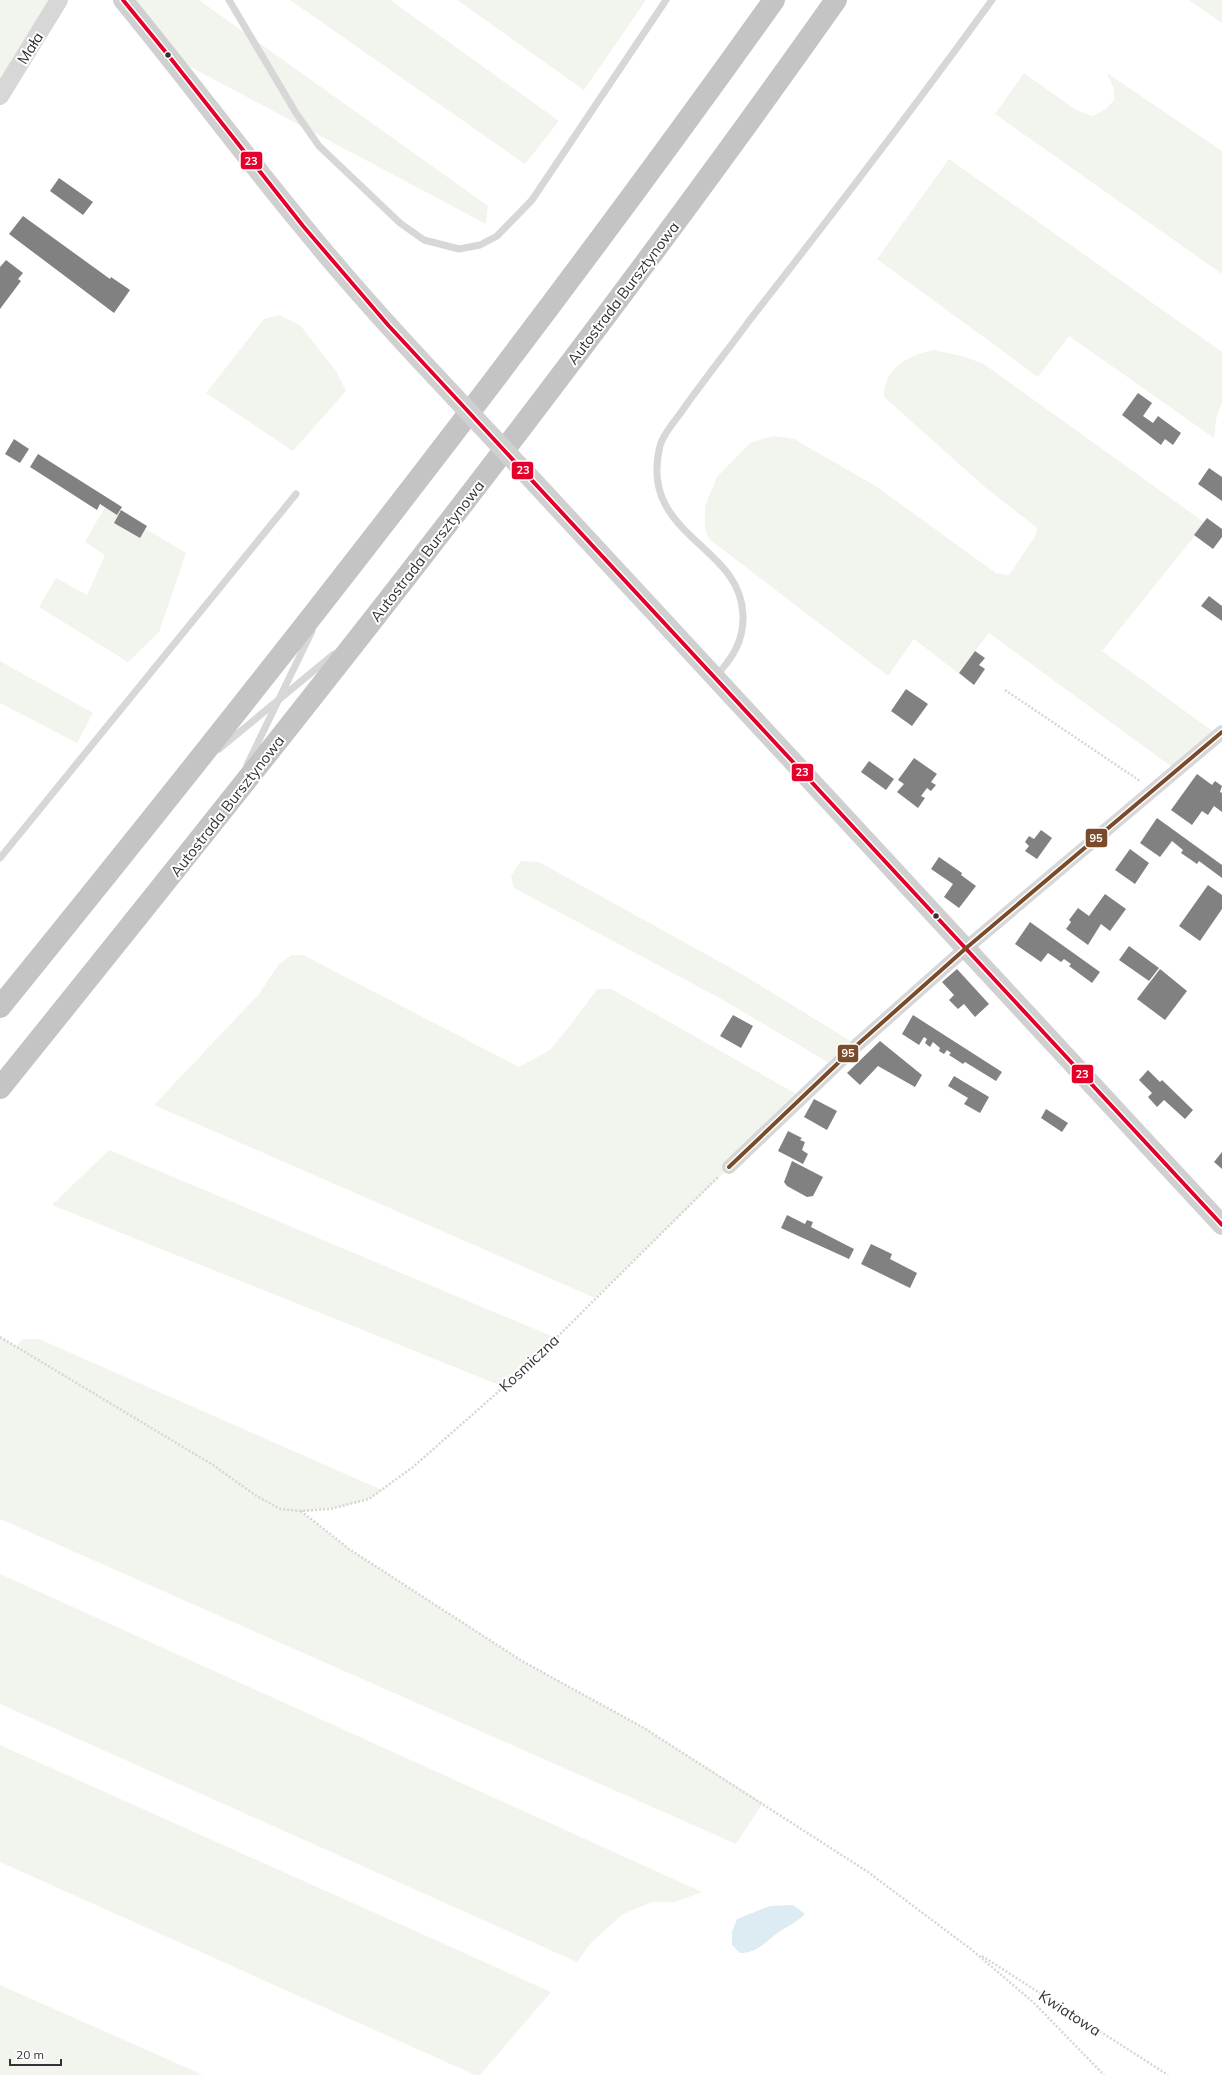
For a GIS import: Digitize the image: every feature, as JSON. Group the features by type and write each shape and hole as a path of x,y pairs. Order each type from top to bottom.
{"highway":[{"path":"0,1007 186,776 330,593 540,319 774,0"},
{"name":"Autostrada Bursztynowa","path":"0,1088 227,806 370,624 588,341 736,141 836,0"}],"main road":[{"path":"123,0 303,226 436,377 965,949 1160,1156 1222,1225"}],"street":[{"name":"Mała","path":"0,96 59,0"},
{"path":"729,1167 857,1045 965,949 1222,732"}],"lane":[{"path":"229,0 296,113 319,146 400,224 424,240 459,249 480,245 497,236 532,200 666,0"},
{"path":"715,678 730,661 741,639 743,622 740,594 733,579 720,564 692,538 667,507 659,490 657,468 660,444 702,383 938,74 992,0"},
{"path":"0,858 296,494"},
{"path":"227,806 330,593"},
{"path":"186,776 370,624"}],"path":[{"path":"1005,690 1153,790"},
{"name":"Kosmiczna","path":"0,1337 213,1465 255,1495 280,1509 301,1511 330,1509 369,1499 413,1467 531,1362 729,1167"},
{"path":"301,1511 349,1549 522,1662 644,1728 868,1872 972,1950 1033,2002 1104,2075"},
{"name":"Kwiatowa","path":"972,1950 1168,2075"}],"shaded area":[{"path":"0,0 59,0 0,91"},
{"path":"123,0 199,0 488,206 486,224 168,55"},
{"path":"290,0 390,0 559,121 525,164"},
{"path":"457,0 646,0 584,90"},
{"path":"1189,0 1222,0 1222,23"},
{"path":"1024,73 1076,110 1093,116 1106,109 1114,100 1114,89 1107,73 1222,151 1222,274 995,114"},
{"path":"949,159 1222,352 1222,402 1216,419 1214,438 1069,336 1038,377 877,259"},
{"path":"279,315 300,325 336,371 346,391 293,451 206,393 264,319"},
{"path":"933,350 962,356 984,364 1205,523 1102,651 1218,735 1176,770 989,633 958,673 914,639 888,676 709,539 705,529 705,506 717,477 750,443 773,436 794,439 874,485 996,573 1009,575 1036,535 1037,528 986,488 884,397 888,378 899,364 915,356"},
{"path":"106,505 186,553 159,632 128,662 39,607 56,578 87,595 105,555 85,542"},
{"path":"0,661 93,713 77,743 0,703"},
{"path":"521,861 539,862 740,973 857,1045 834,1066 725,1001 514,888 511,876"},
{"path":"292,955 303,955 519,1067 550,1050 597,989 611,989 802,1097 595,1298 154,1105 259,994 279,964"},
{"path":"109,1150 556,1338 504,1387 52,1205"},
{"path":"0,1337 16,1346 23,1339 39,1339 382,1490 362,1501 352,1504 301,1512 349,1549 522,1661 644,1728 763,1803 736,1844 0,1519"},
{"path":"0,1574 702,1892 675,1902 652,1902 623,1914 591,1943 577,1962 0,1704"},
{"path":"0,1745 551,1992 480,2075 475,2075 0,1862"},
{"path":"793,1905 805,1914 760,1947 746,1953 740,1953 732,1945 732,1932 737,1919 770,1906"},
{"path":"0,1985 203,2075 0,2075"}],"building":[{"path":"59,178 93,202 83,215 50,191"},
{"path":"23,216 110,279 111,277 130,290 114,313 9,234"},
{"path":"6,260 23,273 18,279 21,281 0,309 0,267"},
{"path":"1138,393 1152,403 1143,416 1153,423 1158,416 1181,433 1173,445 1165,439 1161,445 1122,415"},
{"path":"14,439 29,449 20,463 5,454"},
{"path":"38,454 122,507 117,515 100,504 97,510 30,467"},
{"path":"1209,468 1222,477 1222,501 1198,484"},
{"path":"121,510 147,526 140,538 114,523"},
{"path":"1207,518 1222,529 1222,537 1213,549 1194,535"},
{"path":"1209,596 1222,606 1222,621 1201,606"},
{"path":"975,651 985,658 979,665 985,669 974,685 959,673"},
{"path":"906,689 928,704 912,726 891,711"},
{"path":"914,758 937,774 931,782 936,785 931,791 927,788 921,796 925,798 918,808 897,792 904,784 898,780"},
{"path":"869,761 894,779 886,790 861,772"},
{"path":"1197,774 1212,785 1215,781 1222,786 1220,792 1222,793 1222,812 1214,806 1208,815 1202,811 1192,825 1171,810"},
{"path":"1157,818 1222,865 1222,878 1199,861 1197,864 1181,853 1183,850 1172,841 1160,857 1140,843"},
{"path":"1041,830 1052,838 1037,859 1025,851 1029,846 1025,842 1029,836 1034,839"},
{"path":"1130,849 1149,863 1135,884 1115,870"},
{"path":"939,857 962,873 961,875 976,886 959,908 944,897 953,884 931,869"},
{"path":"1208,885 1222,895 1222,909 1200,941 1179,926"},
{"path":"1105,894 1126,909 1110,931 1101,924 1088,945 1066,929 1071,922 1069,920 1078,908 1089,916"},
{"path":"1030,922 1100,972 1092,983 1069,966 1071,964 1064,959 1061,962 1048,953 1041,962 1015,944"},
{"path":"1129,946 1159,968 1149,981 1119,960"},
{"path":"957,969 989,1004 975,1017 964,1004 958,1009 949,1000 954,995 942,982"},
{"path":"1160,969 1187,991 1165,1020 1137,999"},
{"path":"733,1015 753,1026 741,1048 720,1036"},
{"path":"913,1015 1002,1072 996,1081 965,1062 963,1064 949,1055 951,1053 947,1050 944,1054 939,1051 940,1048 933,1042 930,1047 925,1043 927,1039 924,1037 919,1045 902,1034"},
{"path":"880,1041 922,1075 915,1087 878,1066 860,1085 847,1073"},
{"path":"1148,1070 1160,1082 1162,1080 1193,1110 1185,1119 1164,1100 1157,1107 1148,1097 1152,1093 1139,1080"},
{"path":"954,1076 989,1097 980,1113 964,1104 968,1098 948,1086"},
{"path":"814,1099 837,1111 827,1130 804,1117"},
{"path":"1046,1109 1068,1123 1062,1132 1041,1118"},
{"path":"788,1131 802,1138 800,1140 805,1142 802,1150 808,1154 803,1164 778,1151"},
{"path":"1222,1152 1222,1169 1214,1162"},
{"path":"792,1161 823,1177 813,1196 807,1197 787,1186 784,1182"},
{"path":"787,1215 805,1224 807,1220 813,1222 811,1227 854,1249 849,1259 781,1228"},
{"path":"871,1244 892,1254 890,1259 917,1273 910,1288 861,1264"}],"transit line":[{"name":"23","path":"123,0 303,226 388,325 1222,1225"},
{"name":"95","path":"729,1167 857,1045 965,949 1222,732"}]}
